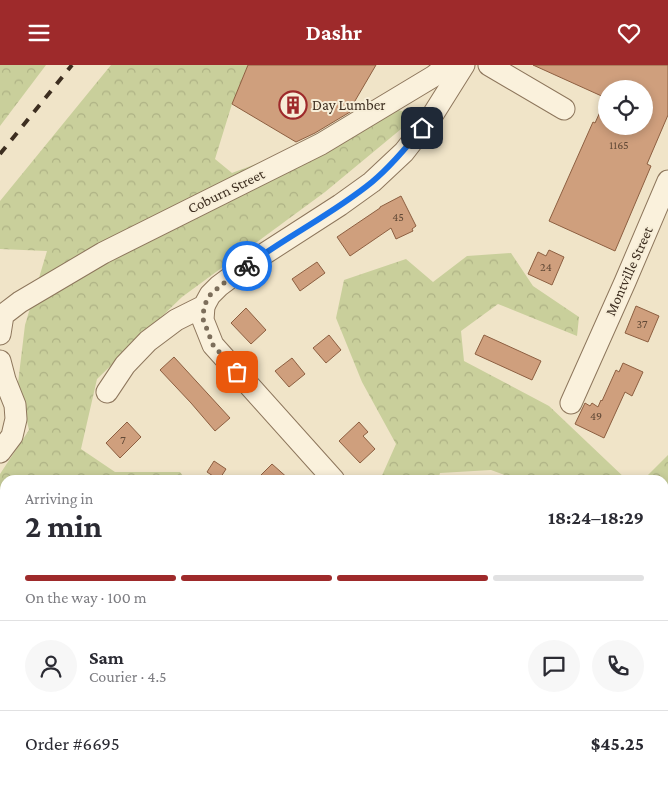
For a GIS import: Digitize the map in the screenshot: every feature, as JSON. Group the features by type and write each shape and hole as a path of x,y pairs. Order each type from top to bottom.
{"street":[{"name":"Coburn Street","path":"2,325 20,302 103,253 321,144 434,76 448,65"},
{"path":"330,475 213,345 203,319 204,306 210,295 242,269 372,182 404,152 432,116 464,65"},
{"path":"502,68 564,109"},
{"name":"Montville Street","path":"571,403 668,181"},
{"path":"107,391 125,365 148,341 176,319 204,306"},
{"path":"0,361 15,405 16,419 12,436 0,452"}],"green space":[{"path":"0,65 46,65 0,126"},
{"path":"111,65 248,65 232,104 215,159 232,173 398,110 418,115 325,192 182,297 97,379 81,449 115,472 180,472 182,475 0,475 29,430 18,383 25,325 47,251 0,249 0,201"},
{"path":"511,253 533,286 579,317 577,336 498,304 461,331 464,361 549,406 622,475 504,475 491,470 440,473 439,475 382,475 396,444 362,382 336,318 344,280 406,259 433,282 467,256"},
{"path":"668,455 668,475 648,475"}],"building":[{"name":"Day Lumber","path":"248,65 376,65 352,106 355,109 296,142 232,104"},
{"path":"533,65 668,65 668,115 647,164 651,166 615,251 549,221 593,122 595,123 598,116 598,135 653,135 653,80 598,80 598,94"},
{"path":"401,196 416,226 412,229 413,231 396,239 391,228 350,256 337,237 380,207"},
{"path":"549,250 564,257 552,285 528,274 538,252 546,256"},
{"path":"317,262 325,273 300,291 292,279"},
{"path":"636,306 659,316 648,342 625,333"},
{"path":"246,308 266,330 251,344 231,323"},
{"path":"329,335 341,350 326,363 313,348"},
{"path":"484,335 541,361 532,380 475,354"},
{"path":"174,357 230,418 215,431 160,370"},
{"path":"292,358 305,374 289,387 275,371"},
{"path":"623,363 643,372 632,396 625,392 604,438 575,424 585,403 590,406 592,403 598,407 616,370 619,372"},
{"path":"127,422 141,437 120,458 106,443"},
{"path":"359,422 368,432 363,436 375,449 360,463 339,441"},
{"path":"214,461 226,469 222,475 212,475 207,472"},
{"path":"272,464 284,475 261,475"}],"railway":[{"path":"0,154 72,65"}],"way so far":[{"path":"237,372 213,345 203,319 204,306 210,295 247,266"}],"place":[{"name":"Day Lumber","path":"293,105"}],"route":[{"path":"247,266 372,182 404,152 422,128"}]}
